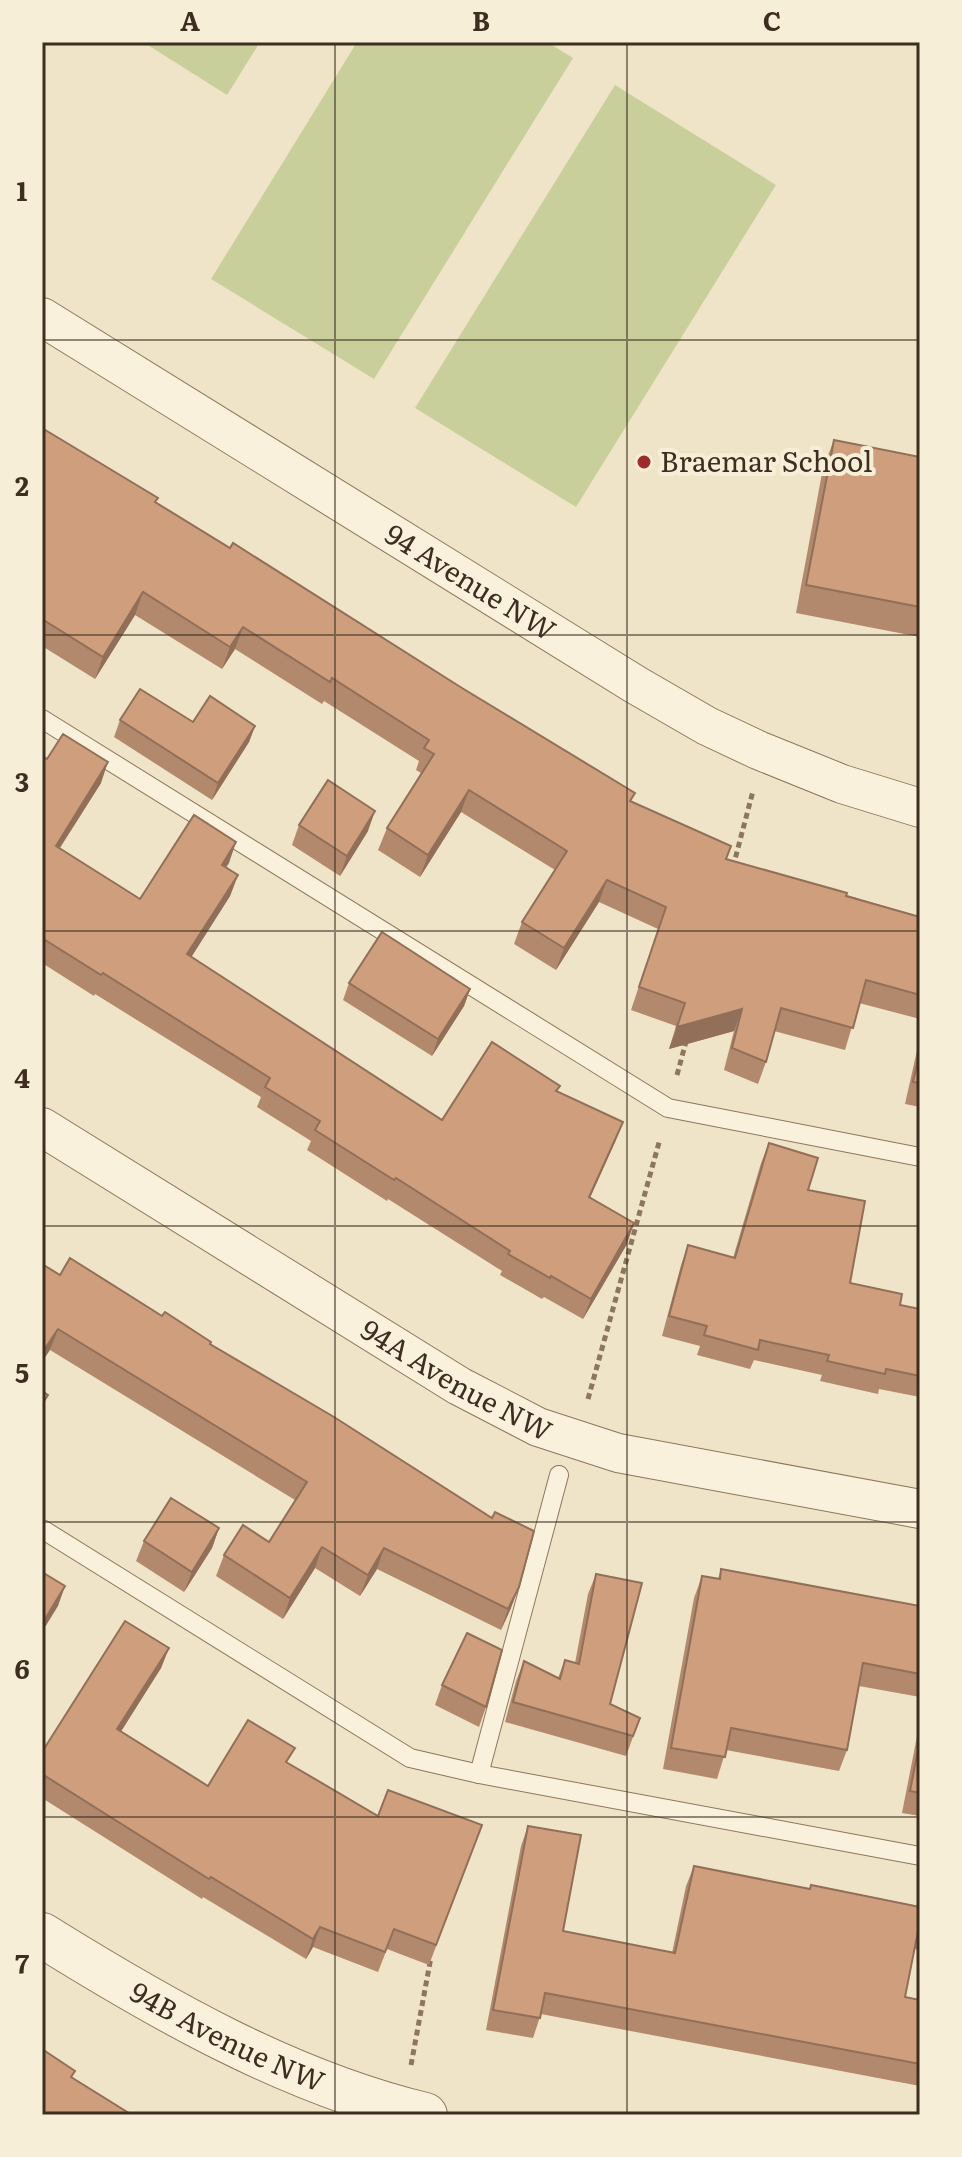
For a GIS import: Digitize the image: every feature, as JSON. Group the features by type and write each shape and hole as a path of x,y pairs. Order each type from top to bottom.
{"street":[{"name":"94 Avenue NW","path":"42,317 707,726 842,784 920,808"},
{"name":"94A Avenue NW","path":"42,1127 459,1386 538,1427 618,1453 920,1509"},
{"name":"94B Avenue NW","path":"42,1935 127,1988 259,2055 343,2089 425,2115"}],"lane":[{"path":"42,719 668,1108 920,1157"},
{"path":"479,1774 559,1475"},
{"path":"42,1529 396,1749 428,1763 920,1856"}],"path":[{"path":"411,2066 434,1942"}],"green space":[{"path":"143,42 260,42 227,95"},
{"path":"357,42 547,42 573,58 374,379 211,279"},
{"path":"615,85 776,185 576,507 415,408"}],"building":[{"path":"42,428 158,498 155,502 230,548 233,543 635,793 630,801 731,846 726,859 920,917 920,995 866,980 853,1028 781,1008 766,1062 732,1048 742,1009 677,1027 685,1003 639,987 666,907 607,880 564,948 522,922 567,851 469,790 428,855 387,828 434,754 424,748 429,740 332,678 330,682 243,627 230,647 143,592 103,657 42,619"},
{"path":"834,440 920,457 920,607 806,585"},
{"path":"140,689 193,722 210,696 255,726 218,783 120,720"},
{"path":"63,734 108,762 56,846 140,899 194,815 236,842 222,865 238,875 187,954 442,1120 492,1042 560,1086 556,1091 623,1122 589,1197 634,1223 591,1299 508,1254 510,1251 315,1130 320,1121 265,1087 270,1078 42,938 42,756 47,759"},
{"path":"328,780 375,811 347,856 299,825"},
{"path":"382,932 470,989 438,1039 349,983"},
{"path":"920,1051 920,1083 913,1082"},
{"path":"769,1143 818,1158 808,1190 865,1201 850,1283 902,1294 900,1305 920,1309 920,1376 886,1369 885,1374 827,1361 829,1355 760,1340 758,1350 704,1335 707,1326 669,1316 688,1245 735,1258"},
{"path":"70,1258 162,1316 165,1312 210,1344 334,1417 492,1518 495,1512 534,1531 519,1587 508,1609 384,1548 368,1575 322,1547 290,1598 224,1555 243,1525 269,1542 307,1482 58,1329 42,1353 42,1264 60,1275"},
{"path":"171,1498 219,1528 192,1572 144,1541"},
{"path":"721,1569 920,1606 920,1674 863,1663 847,1750 731,1728 725,1757 671,1748 702,1576 720,1579"},
{"path":"42,1572 65,1586 42,1624"},
{"path":"596,1574 642,1583 610,1704 640,1718 633,1736 513,1702 524,1661 560,1679 565,1660 579,1664"},
{"path":"125,1621 169,1648 117,1729 208,1786 248,1720 295,1748 286,1762 378,1816 388,1790 482,1825 436,1945 394,1929 385,1952 320,1927 313,1939 211,1877 209,1879 42,1774 42,1752"},
{"path":"467,1633 502,1650 486,1707 442,1685"},
{"path":"920,1740 920,1793 910,1791"},
{"path":"528,1826 581,1835 563,1931 675,1953 694,1866 920,1907 905,1997 920,2000 920,2064 545,1993 540,2018 493,2010"},
{"path":"42,2049 75,2071 71,2077 132,2115 42,2115"}],"place":[{"name":"Braemar School","path":"644,462"}]}
